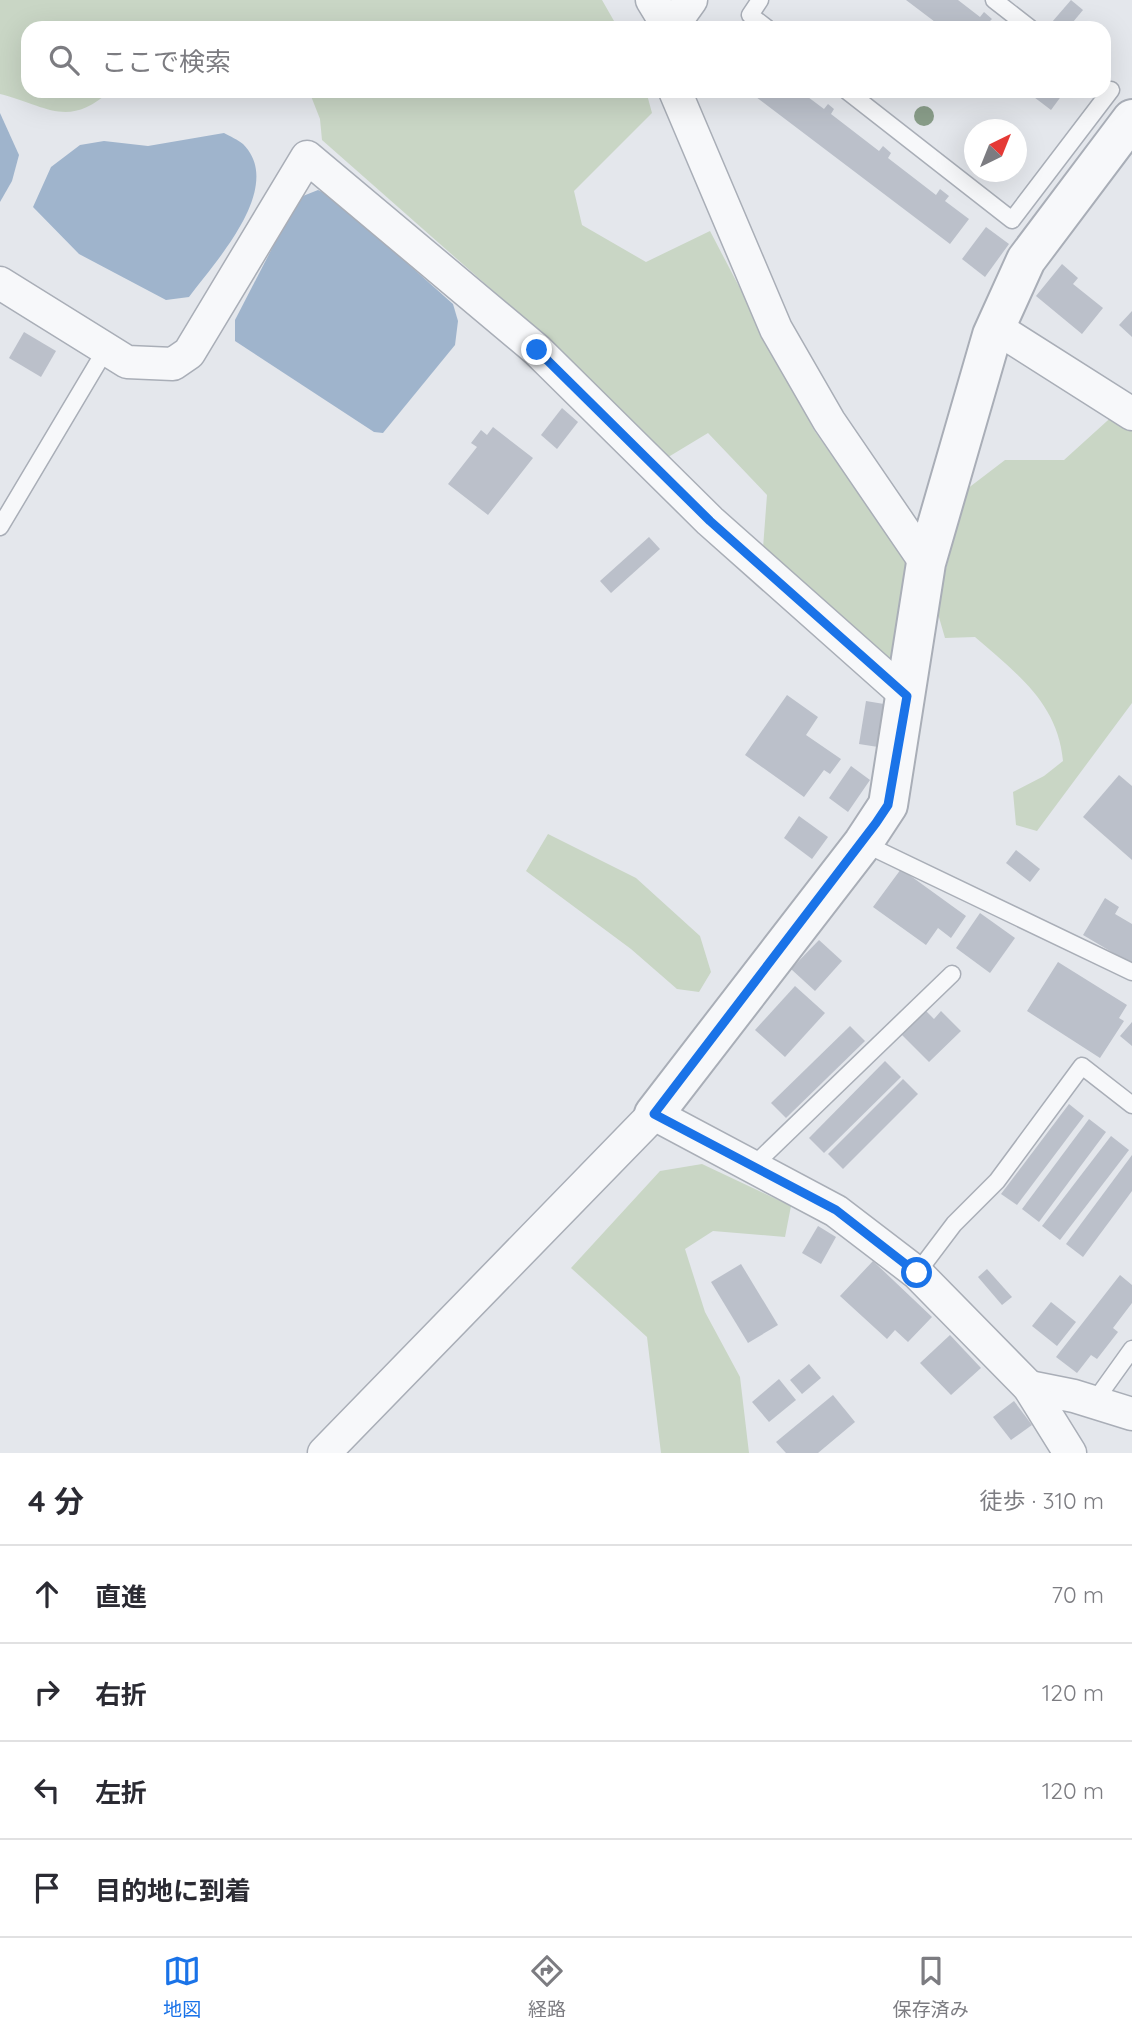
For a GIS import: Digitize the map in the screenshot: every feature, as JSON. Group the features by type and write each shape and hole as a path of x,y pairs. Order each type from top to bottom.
{"street":[{"path":"652,0 666,21"},
{"path":"675,21 691,0"},
{"path":"678,98 776,329 829,421 926,563"},
{"path":"324,1453 654,1114 863,843 888,805 926,563 995,327 1026,260 1117,98"},
{"path":"0,283 127,362 173,364 189,353 307,157 537,350 710,521 907,696"},
{"path":"995,327 1132,414"},
{"path":"654,1114 836,1210 917,1273 1029,1387 1070,1453"},
{"path":"1029,1387 1132,1414"}],"lane":[{"path":"757,21 750,15 760,0"},
{"path":"994,0 1021,21"},
{"path":"856,98 1012,220 1117,98"},
{"path":"0,527 6,504 106,349"},
{"path":"863,843 1132,972"},
{"path":"753,1166 952,974"},
{"path":"917,1273 954,1224 997,1181 1082,1066 1132,1105"},
{"path":"1094,1402 1132,1349"}],"green space":[{"path":"0,0 602,0 614,21 21,21 21,98 101,98 82,109 69,112 44,108 0,94"},
{"path":"312,98 648,98 652,113 574,191 582,225 646,262 710,231 814,430 908,564 900,649 889,666 763,548 767,495 708,433 665,459 533,326 322,140 320,119"},
{"path":"1117,412 1132,423 1132,703 1037,831 1016,825 1013,792 1044,776 1063,761 1053,722 1044,706 1020,677 975,637 945,638 936,607 967,489 1005,460 1064,460"},
{"path":"548,834 636,878 700,936 711,972 699,992 677,989 631,949 526,871"},
{"path":"702,1164 791,1206 785,1237 713,1231 685,1249 705,1312 740,1377 749,1453 661,1453 647,1337 571,1268 660,1171"}],"water":[{"path":"0,113 19,155 12,181 0,202"},
{"path":"224,133 243,144 254,162 256,181 242,224 189,297 166,300 79,254 33,207 51,167 80,145 104,141 148,146"},
{"path":"318,190 333,197 453,304 458,321 455,345 383,433 374,432 235,341 235,320 298,198"}],"building":[{"path":"906,0 958,0 980,17 984,12 992,19 990,21 934,21"},
{"path":"1071,0 1083,10 1074,21 1053,21"},
{"path":"757,98 809,98 824,109 828,104 834,109 831,114 879,151 883,146 891,153 888,158 936,195 940,189 949,196 945,201 969,219 950,244"},
{"path":"1035,98 1060,98 1051,110"},
{"path":"986,227 1009,244 985,277 962,259"},
{"path":"1062,264 1078,278 1073,284 1103,308 1082,334 1036,296"},
{"path":"1132,311 1132,337 1119,325"},
{"path":"24,332 56,351 41,377 9,358"},
{"path":"562,408 578,422 557,449 541,435"},
{"path":"493,427 533,458 488,515 448,484 477,447 471,443 481,430 487,435"},
{"path":"649,537 660,549 611,593 600,581"},
{"path":"787,695 818,717 806,735 841,759 830,774 824,770 804,797 745,755"},
{"path":"866,701 884,704 878,747 859,744"},
{"path":"851,766 870,780 848,812 829,798"},
{"path":"1119,775 1132,786 1132,860 1083,817"},
{"path":"799,816 828,837 812,859 784,838"},
{"path":"1016,850 1040,869 1030,882 1006,863"},
{"path":"901,869 966,916 951,938 938,928 926,945 873,907"},
{"path":"1105,898 1119,907 1115,914 1132,924 1132,964 1083,935"},
{"path":"980,913 1015,938 990,973 956,948"},
{"path":"819,940 842,961 815,991 791,969"},
{"path":"1058,962 1127,1005 1119,1018 1124,1021 1100,1058 1027,1011"},
{"path":"795,986 825,1013 785,1057 755,1030"},
{"path":"925,1010 934,1019 941,1011 961,1031 929,1062 901,1034"},
{"path":"1132,1022 1132,1046 1120,1036"},
{"path":"850,1026 865,1041 786,1118 771,1103"},
{"path":"885,1061 901,1077 824,1153 809,1138"},
{"path":"903,1079 918,1094 843,1169 828,1154"},
{"path":"1069,1104 1084,1116 1017,1205 1001,1194"},
{"path":"1089,1119 1106,1132 1039,1222 1022,1209"},
{"path":"1111,1136 1129,1150 1060,1240 1042,1226"},
{"path":"1132,1155 1132,1191 1083,1257 1066,1244"},
{"path":"818,1226 836,1237 821,1264 802,1253"},
{"path":"873,1261 932,1317 908,1342 895,1330 887,1339 840,1296"},
{"path":"741,1264 778,1325 748,1343 711,1282"},
{"path":"987,1269 1012,1297 1002,1305 978,1277"},
{"path":"1120,1275 1132,1285 1132,1303 1113,1328 1118,1332 1097,1359 1091,1355 1077,1373 1056,1357"},
{"path":"1051,1302 1076,1322 1057,1346 1032,1326"},
{"path":"950,1335 981,1368 951,1395 920,1363"},
{"path":"809,1364 821,1378 802,1394 790,1380"},
{"path":"779,1379 796,1400 769,1422 752,1402"},
{"path":"833,1395 855,1422 818,1453 786,1453 776,1442"},
{"path":"1014,1401 1032,1425 1011,1440 993,1417"}],"route":[{"path":"537,350 710,521 907,696 888,805 863,843 654,1114 836,1210 917,1273"}]}
